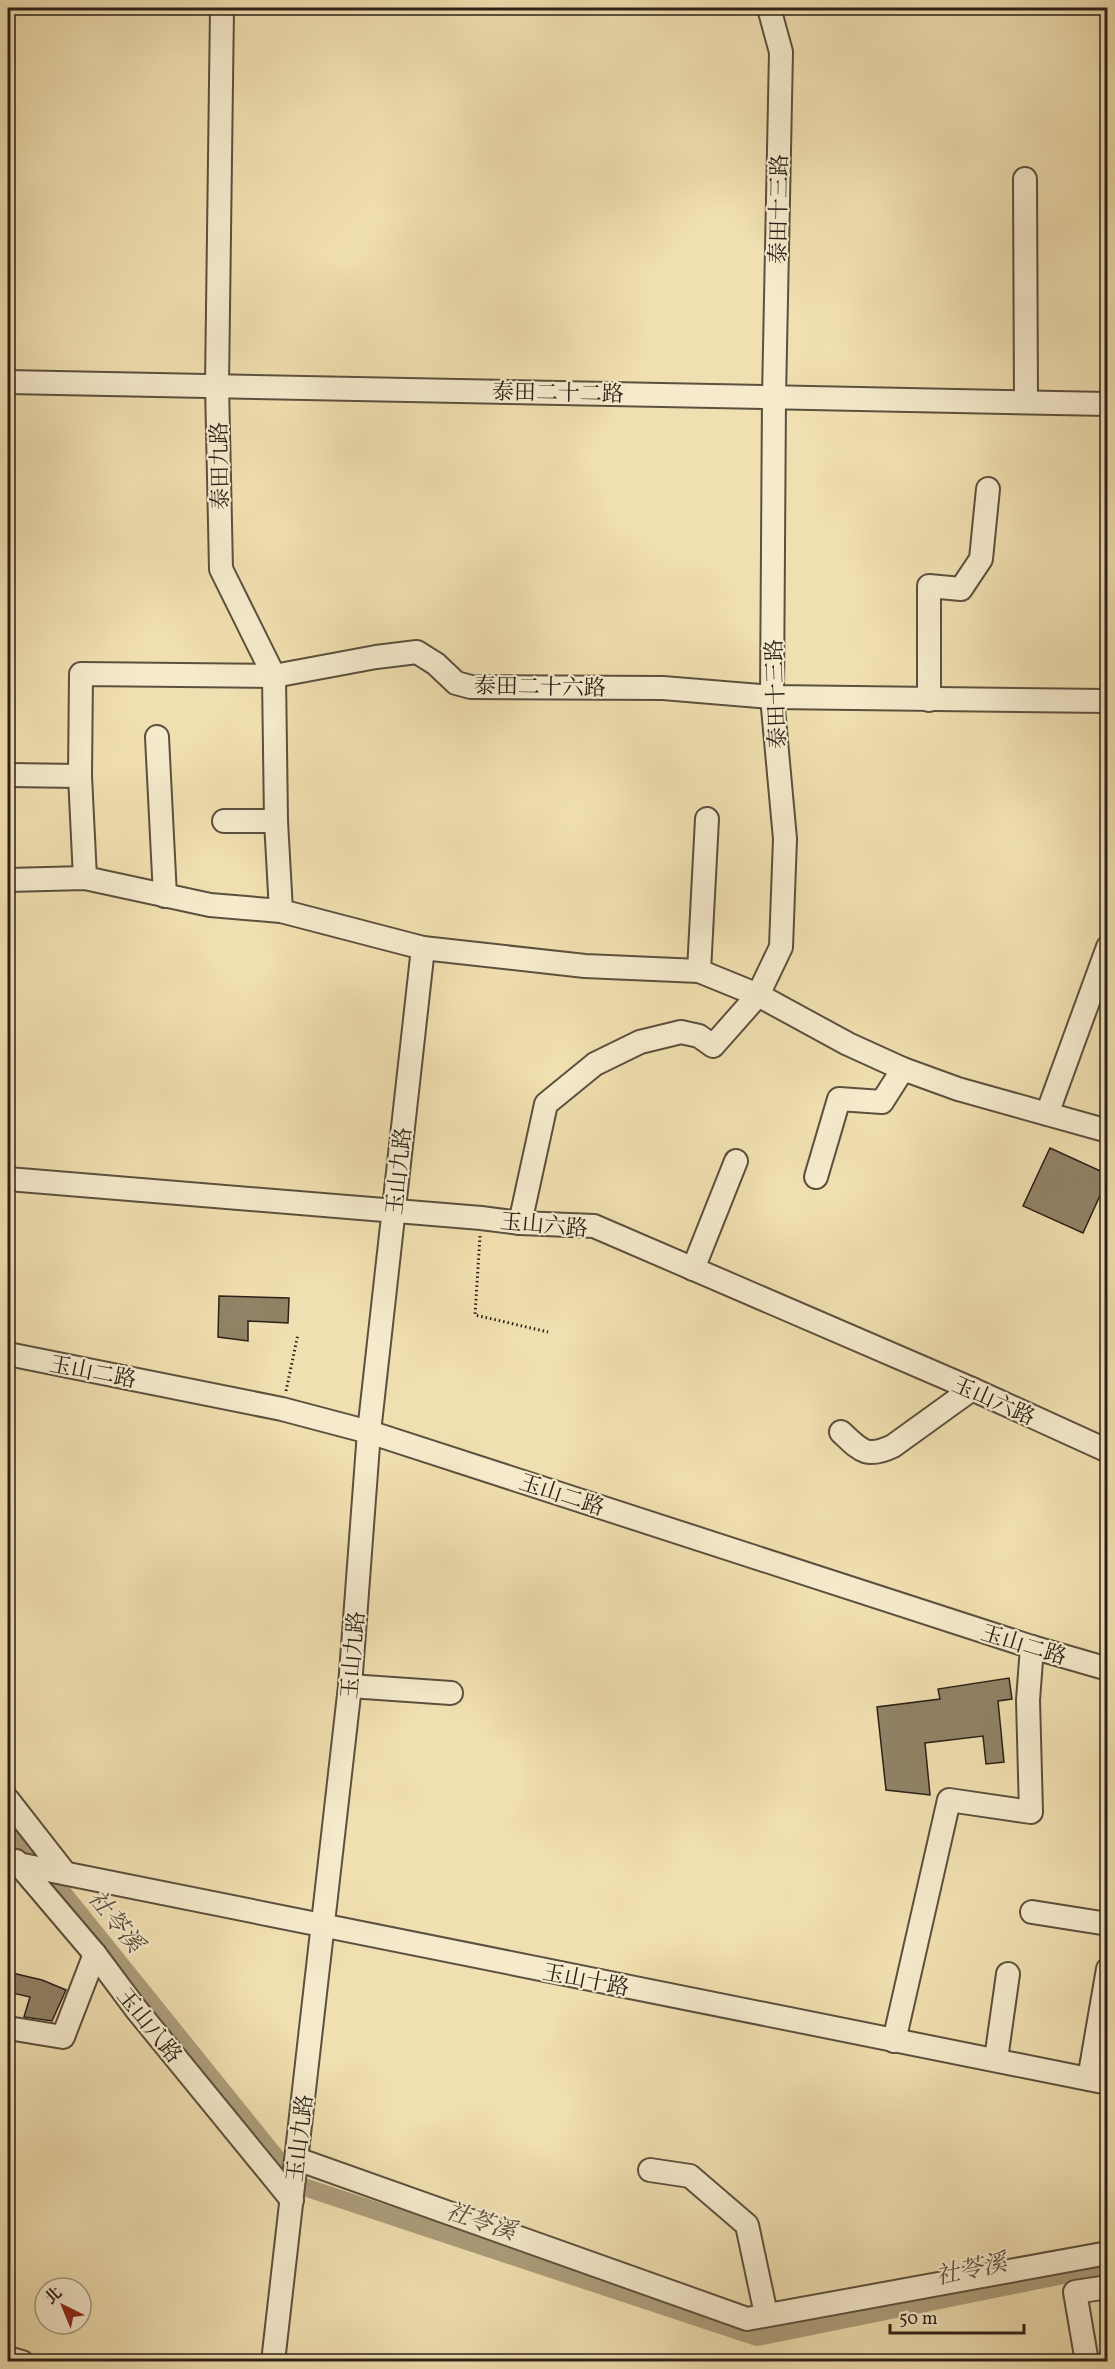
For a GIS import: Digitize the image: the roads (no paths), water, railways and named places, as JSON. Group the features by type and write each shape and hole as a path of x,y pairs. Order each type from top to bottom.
{"street":[{"name":"泰田九路","path":"222,8 217,385 221,569 274,676 276,821 281,911"},
{"name":"泰田十三路","path":"520,1223 546,1104 595,1064 640,1042 681,1032 699,1035 713,1046 758,995 781,947 785,839 772,697 774,397 781,51 769,8"},
{"path":"1025,179 1026,402"},
{"name":"泰田二十二路","path":"8,382 1107,404"},
{"path":"929,700 929,586 962,589 981,559 988,489"},
{"name":"泰田二十六路","path":"85,878 80,776 81,674 274,676 376,657 417,652 436,664 456,683 471,687 663,688 772,697 1107,701"},
{"path":"157,738 165,896"},
{"path":"8,775 80,776"},
{"path":"699,970 707,819"},
{"path":"224,821 276,821"},
{"path":"8,880 85,878 210,905 281,911 423,948 585,966 699,970 758,995 848,1044 903,1070 958,1089 1107,1131"},
{"path":"1047,1114 1107,947"},
{"name":"玉山九路","path":"273,2361 350,1686 369,1432 423,948"},
{"path":"816,1177 838,1099 882,1102 903,1070"},
{"path":"693,1269 736,1161"},
{"name":"玉山六路","path":"8,1179 520,1223 594,1226 972,1389 1107,1450"},
{"name":"玉山二路","path":"8,1354 282,1409 369,1432 1032,1647 1107,1669"},
{"path":"841,1432 862,1451 879,1452 893,1446 972,1389"},
{"path":"894,2041 949,1800 1031,1812 1028,1700 1032,1647"},
{"path":"350,1686 451,1693"},
{"path":"8,1800 65,1873"},
{"name":"玉山十路","path":"11,1859 65,1873 323,1926 1098,2081"},
{"name":"玉山八路","path":"11,1859 95,1954 136,2009 293,2193"},
{"path":"1032,1912 1107,1924"},
{"path":"8,2028 63,2037 95,1954"},
{"path":"1098,2081 1107,1969"},
{"path":"996,2059 1008,1974"},
{"path":"297,2158 747,2319 1107,2253"},
{"path":"650,2170 690,2176 747,2225 766,2314"},
{"path":"1087,2361 1075,2292 1107,2287"},
{"path":"8,2358 22,2361"}],"waterway":[{"name":"社苓溪","path":"8,1825 298,2185 757,2337 1098,2268"}]}
